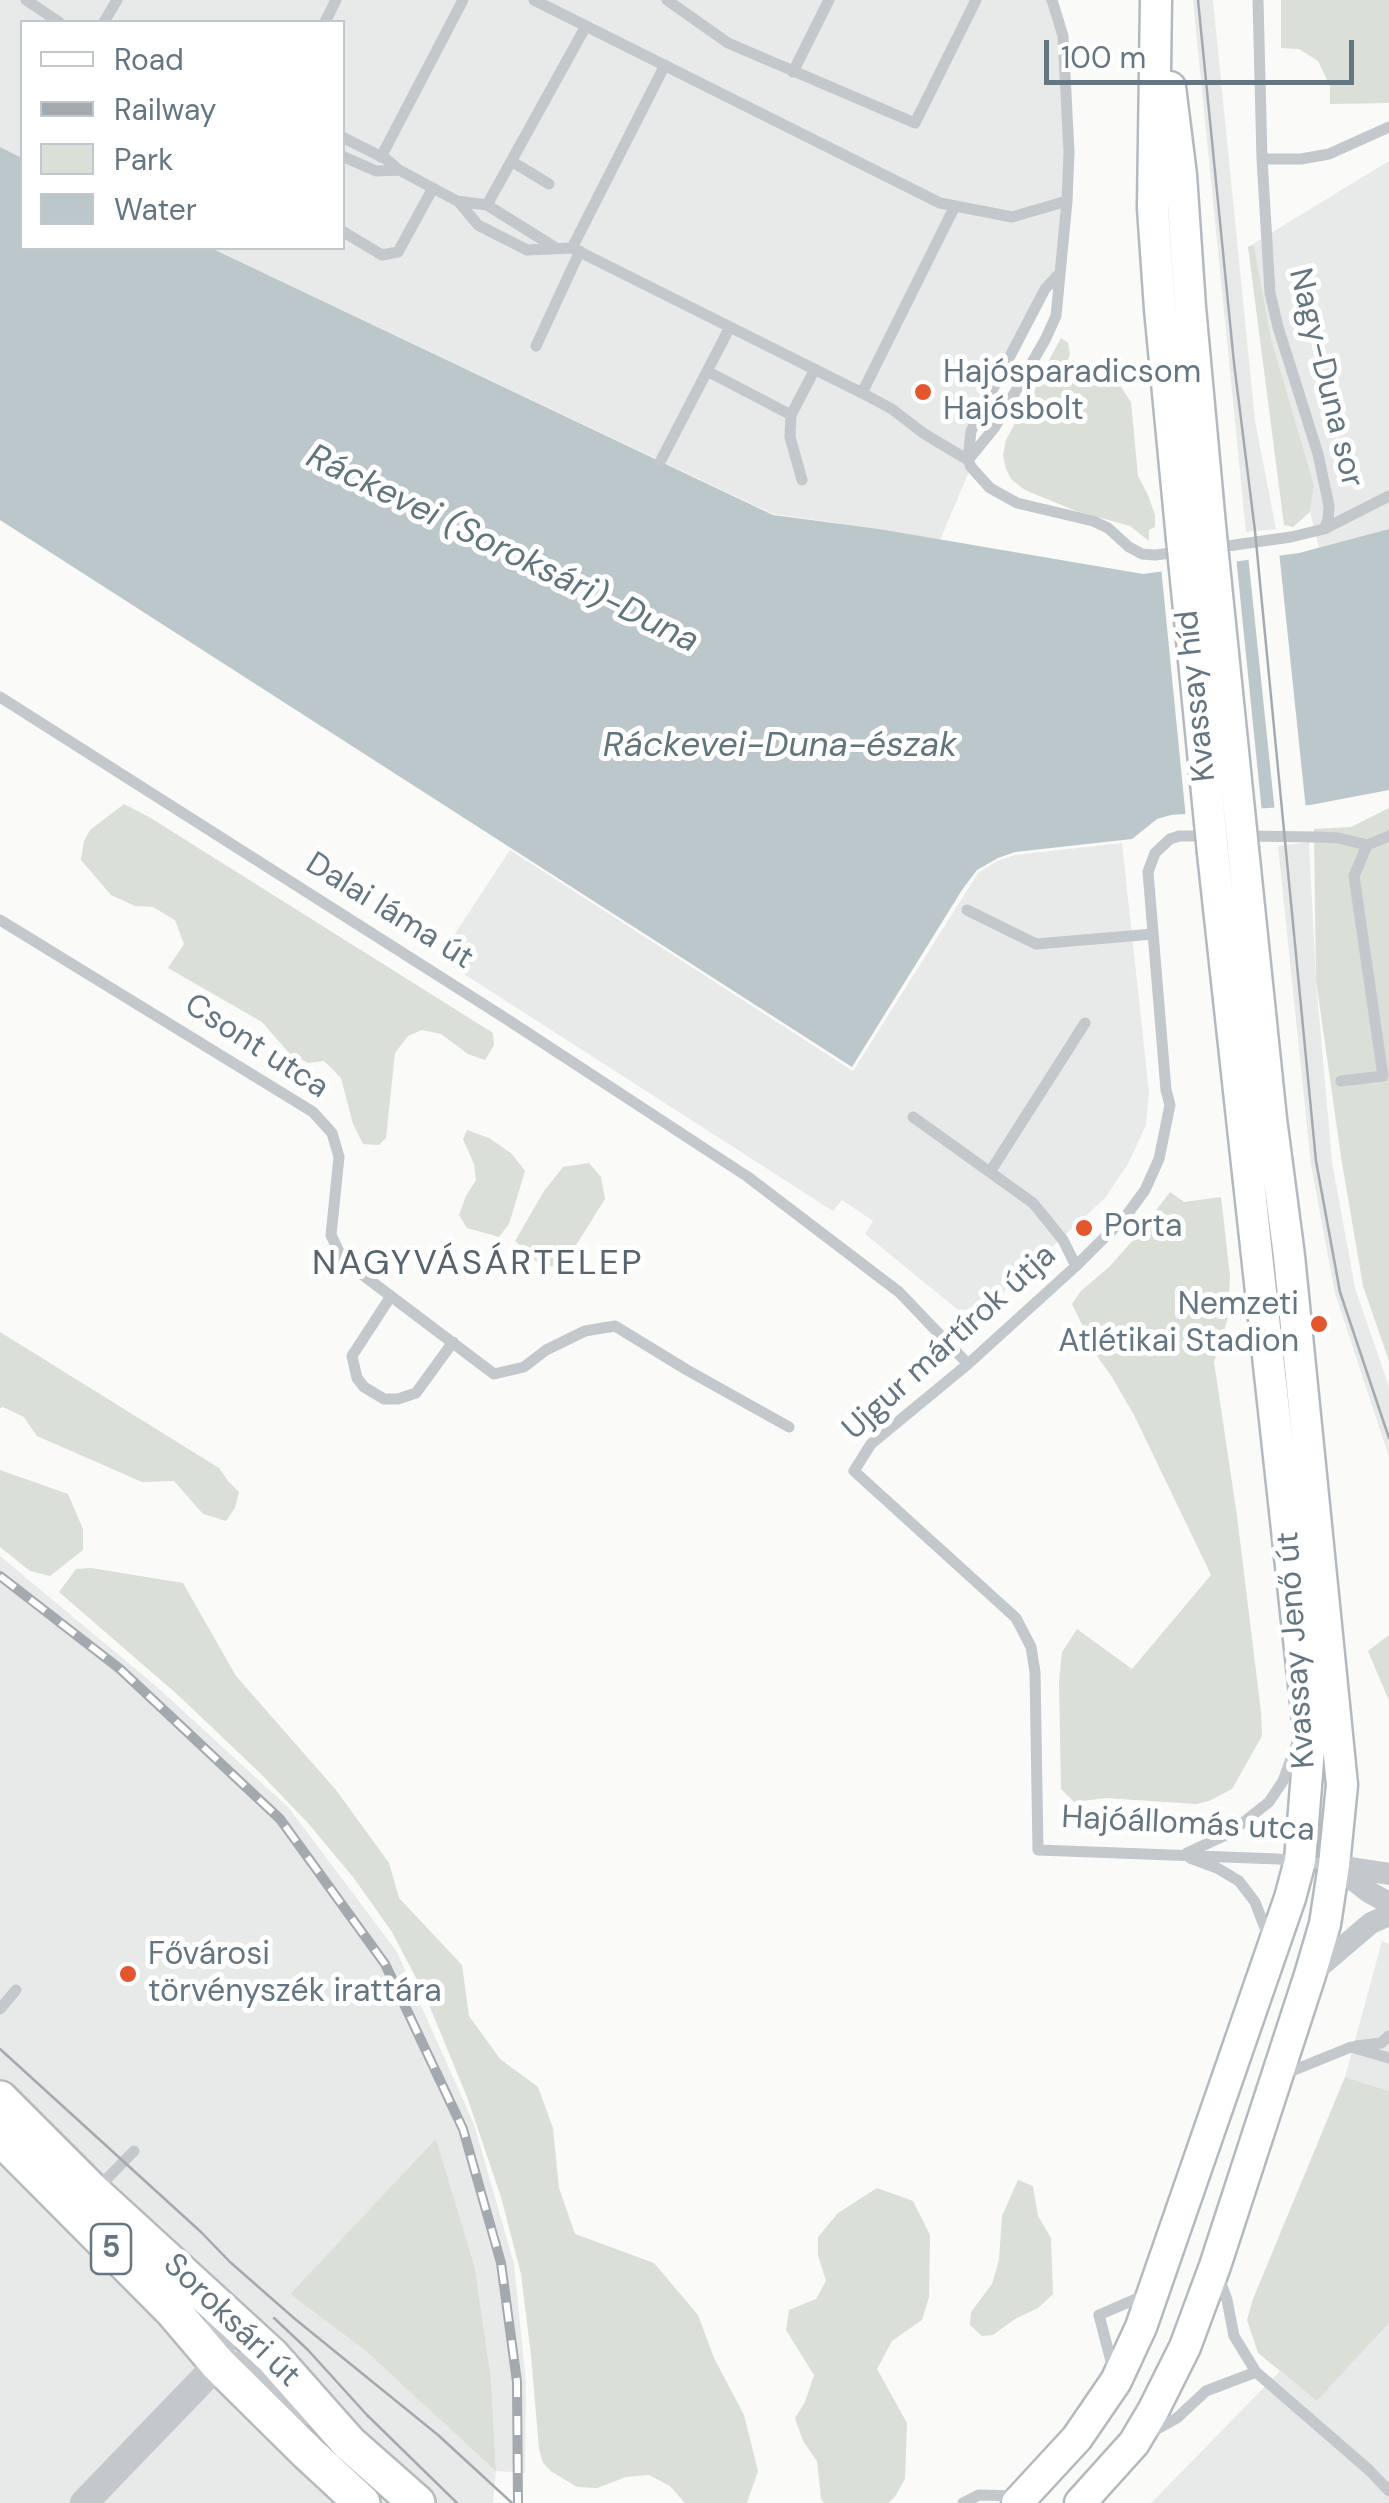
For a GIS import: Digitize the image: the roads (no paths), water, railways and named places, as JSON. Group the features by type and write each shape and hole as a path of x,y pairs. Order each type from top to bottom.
{"main road":[{"name":"Kvassay híd","path":"1158,0 1153,208 1160,310 1196,537 1228,844"},
{"name":"Kvassay Jenő út","path":"1020,2499 1078,2438 1116,2381 1142,2327 1300,1861 1308,1781 1307,1712 1241,1124 1228,844"},
{"name":"Kvassay Jenő út","path":"1080,2503 1134,2443 1153,2411 1184,2347 1214,2266 1324,1924 1342,1785 1290,1256 1228,844"},
{"name":"Soroksári út","path":"0,2099 94,2193 272,2356 349,2442 417,2503"},
{"name":"Soroksári út","path":"0,2137 172,2311 218,2364 360,2502"}],"street":[{"name":"Hajóállomás utca","path":"1334,1865 1389,1874"},
{"name":"Hajóállomás utca","path":"1334,1865 1389,1904"},
{"path":"1310,1976 1371,1923 1389,1916"},
{"path":"84,2503 218,2364 222,2335 216,2304"},
{"path":"218,2364 241,2366 262,2377 349,2442"}],"lane":[{"path":"26,0 41,4"},
{"path":"381,156 463,0"},
{"path":"534,0 940,203 1012,217 1067,201"},
{"path":"793,72 829,0"},
{"path":"673,1 728,43 915,123 976,0"},
{"path":"968,460 996,427 1056,316 1069,152 1063,36 1052,0"},
{"name":"Nagy-Duna sor","path":"1258,0 1270,293 1318,454 1329,506 1324,529"},
{"path":"486,205 586,26"},
{"path":"536,346 576,250 664,65"},
{"path":"1262,159 1329,154 1389,127"},
{"path":"345,138 456,201 478,225 527,250 576,250 892,409 968,460"},
{"path":"345,157 376,170 399,170"},
{"path":"511,161 549,184"},
{"path":"345,233 382,255 398,252 433,188"},
{"path":"456,201 486,205 556,248"},
{"path":"862,393 955,206"},
{"path":"1060,274 1045,290 971,432 970,467 990,488 1017,502 1094,521 1129,547 1156,556 1291,538 1324,529 1389,496"},
{"path":"660,462 730,327"},
{"path":"707,370 790,415"},
{"path":"802,480 790,437 790,415 815,370"},
{"name":"Dalai láma út","path":"0,697 748,1176 900,1292 968,1364"},
{"name":"Ujgur mártírok útja","path":"1038,1850 1035,1672 1031,1647 1016,1618 854,1471 871,1444 968,1364 1081,1262 1126,1216 1145,1190 1159,1160 1170,1105 1148,872 1155,853 1170,839 1179,836 1228,844"},
{"path":"1228,844 1317,836 1368,845 1389,836"},
{"path":"1341,1081 1383,1076 1354,876 1368,845"},
{"path":"967,910 1036,944 1153,934"},
{"name":"Csont utca","path":"0,920 313,1112 332,1133 339,1157 331,1236 343,1260 494,1374 524,1367 546,1350 585,1332 616,1326 788,1427"},
{"path":"990,1172 1085,1023"},
{"path":"913,1117 1033,1203 1081,1262"},
{"path":"391,1296 352,1356 357,1378 364,1387 384,1398 398,1399 416,1392 453,1342"},
{"path":"1182,1855 1230,1834 1269,1802 1283,1781 1307,1712"},
{"name":"Hajóállomás utca","path":"1038,1850 1334,1865"},
{"path":"1182,1855 1239,1881 1254,1902 1273,1947"},
{"path":"0,2009 16,1990"},
{"path":"1278,2076 1351,2047 1380,2043 1389,2036"},
{"path":"1351,2047 1389,2058"},
{"path":"94,2193 134,2152"},
{"path":"1214,2266 1227,2300 1234,2336 1256,2372 1389,2491"},
{"path":"1116,2381 1099,2315 1154,2292"},
{"path":"1134,2443 1177,2418 1206,2392 1256,2372"},
{"path":"962,2503 979,2494 1020,2499"}],"water":[{"name":"Ráckevei-Duna-észak","path":"0,147 20,157 20,250 215,250 773,515 1143,574 1299,553 1389,529 1389,790 1310,805 1171,815 1157,819 1132,839 1015,852 998,858 977,870 962,890 852,1067 0,520"}],"tram line":[{"path":"1198,0 1255,531 1316,1161 1340,1292 1389,1438"},
{"path":"0,2049 230,2262 438,2435 512,2503"},
{"path":"274,2318 457,2503"}],"railway":[{"path":"0,1576 120,1669 280,1819 385,1964 463,2129 501,2263 517,2382 518,2503"}],"place":[{"name":"Hajósparadicsom Hajósbolt","path":"923,392"},
{"name":"Porta","path":"1084,1228"},
{"name":"Nemzeti Atlétikai Stadion","path":"1319,1324"},
{"name":"Fővárosi törvényszék irattára","path":"128,1974"}],"district":[{"name":"NAGYVÁSÁRTELEP","path":"478,1265"}],"water label":[{"name":"Ráckevei (Soroksári)-Duna","path":"502,550"}]}
